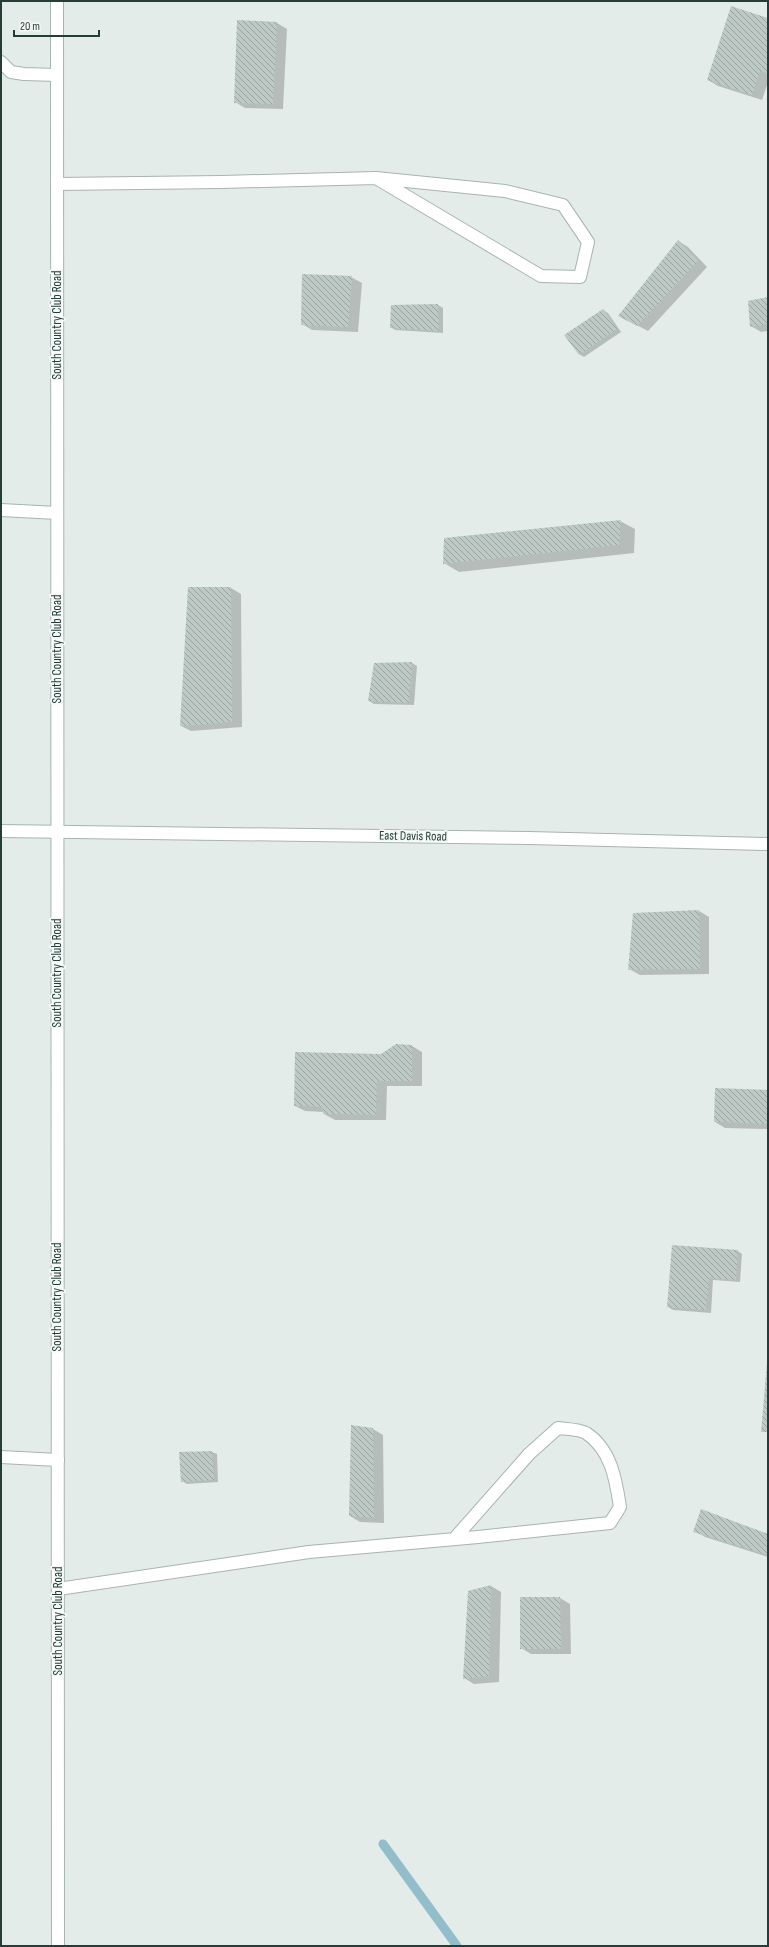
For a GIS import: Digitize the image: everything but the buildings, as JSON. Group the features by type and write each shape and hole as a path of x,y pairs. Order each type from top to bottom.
{"street":[{"name":"South Country Club Road","path":"57,1 58,1946"},
{"path":"1,62 11,72 57,75"},
{"path":"57,184 376,178 506,191 563,205 588,242 580,277 541,276 376,178"},
{"path":"1,510 57,513"},
{"name":"East Davis Road","path":"1,831 57,830 768,844"},
{"path":"58,1589 309,1552 454,1539 610,1523 620,1507 616,1482 605,1451 585,1432 558,1428 529,1454 454,1539"},
{"path":"1,1457 58,1460"}],"waterway":[{"path":"383,1844 457,1946"}]}
